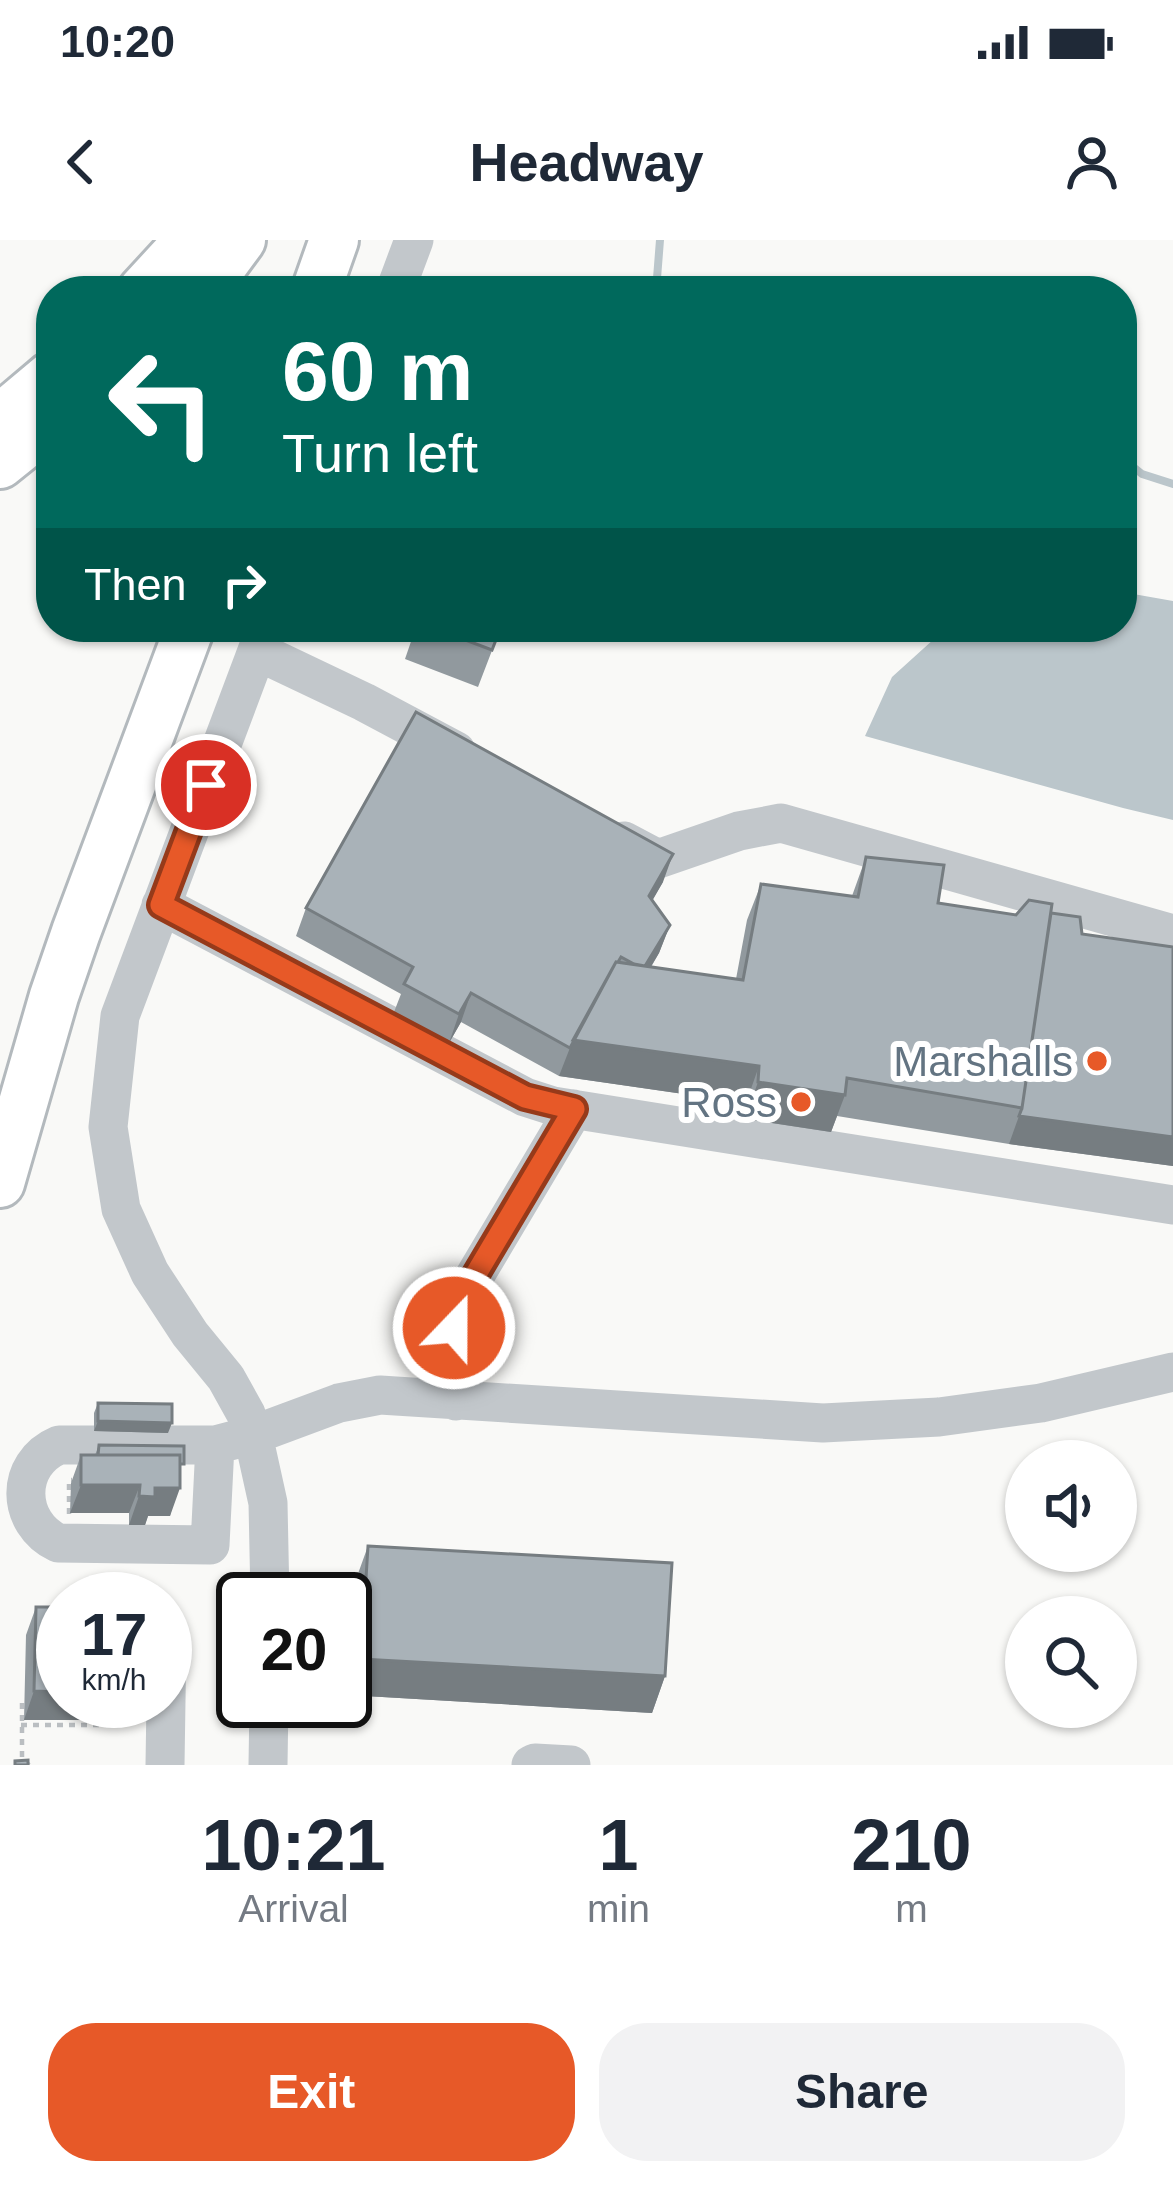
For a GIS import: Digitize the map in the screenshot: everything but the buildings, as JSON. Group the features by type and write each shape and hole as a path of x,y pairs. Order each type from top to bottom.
{"main road":[{"path":"156,276 189,240"},
{"path":"212,276 242,240"},
{"path":"321,276 334,240"},
{"path":"0,419 36,389"},
{"path":"0,464 36,435"},
{"path":"0,1183 76,932 184,642"}],"street":[{"path":"401,276 414,240"},
{"path":"261,642 120,1016 108,1126 121,1209 150,1273 226,1378 246,1414 268,1503 269,1572"},
{"path":"267,642 364,702 490,769"},
{"path":"595,825 658,859 740,831 781,824 1173,934"},
{"path":"161,905 525,1097 574,1109 1173,1205"},
{"path":"456,1401 454,1311 574,1109"},
{"path":"214,1445 210,1545 63,1544 50,1540 31,1515 28,1472 48,1449 63,1444 89,1461 214,1445 338,1402 380,1396 823,1423 939,1417 1041,1403 1173,1372"},
{"path":"165,1765 166,1728"},
{"path":"268,1728 268,1765"},
{"path":"531,1765 572,1765"}],"path":[{"path":"69,1516 69,1480 89,1461"},
{"path":"22,1703 22,1758 29,1765"},
{"path":"21,1725 36,1725"}],"shaded area":[{"path":"1137,595 1173,601 1173,820 865,736 892,677 931,642 1137,642"}],"waterway":[{"path":"657,276 660,240"},
{"path":"1137,470 1173,484"}],"place":[{"name":"Marshalls","path":"1097,1061"},
{"name":"Ross","path":"801,1102"}],"route":[{"path":"206,785 161,905 525,1097 574,1109 454,1311 454,1328"}]}
